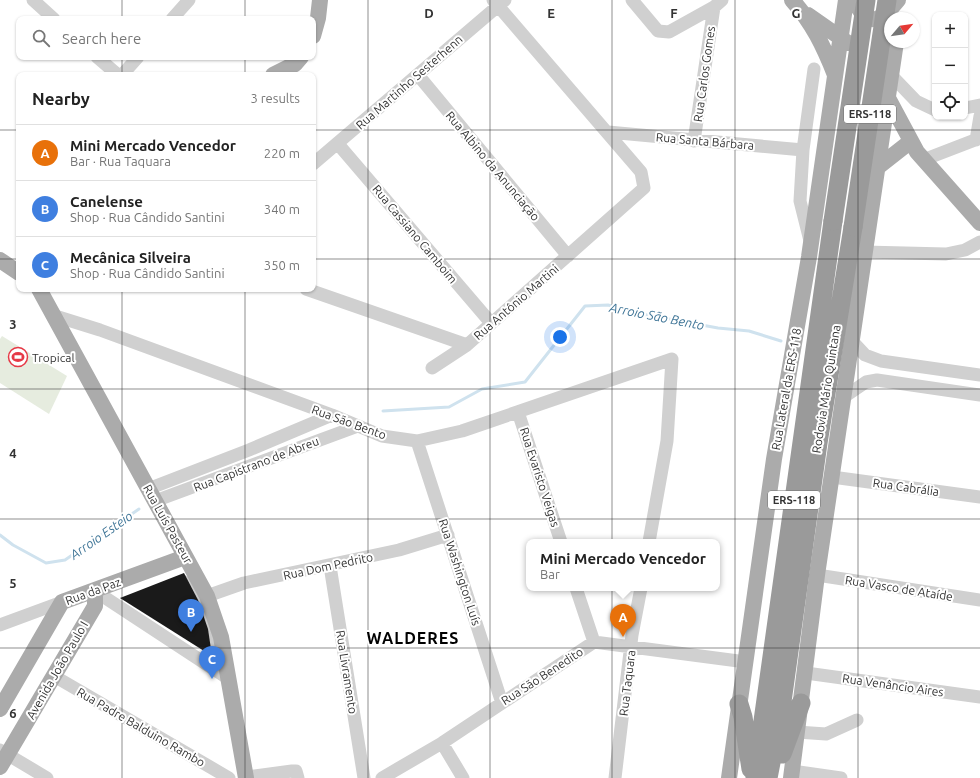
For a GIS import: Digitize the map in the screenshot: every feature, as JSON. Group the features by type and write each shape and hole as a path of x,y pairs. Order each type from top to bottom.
{"highway":[{"name":"Rodovia Mário Quintana","path":"755,778 833,221 866,0"},
{"name":"Rodovia Mário Quintana","path":"768,778 780,716 818,443 887,0"},
{"path":"774,778 802,703"},
{"path":"739,704 743,717 752,778"}],"main road":[{"path":"316,25 320,0"},
{"path":"792,0 804,14 819,38 836,74 843,99 850,104 859,107 915,153 980,224"},
{"path":"804,14 819,18 831,17 849,0 862,15 872,20 881,18 889,12 898,0"},
{"name":"Rua Lateral da ERS-118","path":"728,778 746,662 774,459 811,245 841,38 849,0"},
{"path":"901,12 902,0"},
{"path":"804,14 859,50"},
{"path":"792,774 806,673 817,575 895,48"},
{"path":"836,74 843,58 850,53 859,50 868,51 880,56 915,153"},
{"path":"279,72 295,64 298,60"},
{"path":"859,107 877,103 885,96 890,87"},
{"path":"820,177 834,144 841,138 849,135 856,136 863,140 868,149 874,188"},
{"path":"878,166 915,153"},
{"name":"Rua Luís Pasteur","path":"40,292 207,596 221,637 246,778"},
{"name":"Rua da Paz","path":"62,602 185,557"},
{"name":"Avenida João Paulo I","path":"2,757 54,676 95,606 95,591"},
{"path":"0,709 62,602"}],"street":[{"path":"175,16 189,0"},
{"path":"632,0 658,31 669,32 718,3"},
{"path":"499,2 608,132"},
{"name":"Rua Martinho Sesterhenn","path":"316,162 418,75 499,2"},
{"path":"41,3 52,16"},
{"name":"Rua Carlos Gomes","path":"694,141 718,3"},
{"path":"101,60 115,72"},
{"path":"125,72 135,60"},
{"path":"811,245 800,201 802,150 814,69"},
{"name":"Rua Albino da Anunciação","path":"418,75 568,256"},
{"path":"890,87 932,109"},
{"path":"968,107 980,105"},
{"path":"915,153 978,139 980,116"},
{"name":"Rua Santa Bárbara","path":"608,132 802,150"},
{"name":"Rua Antônio Martini","path":"315,292 467,345 644,188 641,172 608,132"},
{"name":"Rua Cassiano Camboim","path":"338,144 491,324"},
{"path":"864,252 946,254 965,250 980,242"},
{"name":"Rua São Bento","path":"52,315 100,330 332,415 382,436 417,441 462,431 672,358 667,441 650,539"},
{"path":"852,340 865,355 870,358 980,375"},
{"path":"432,368 467,345"},
{"path":"922,386 923,367"},
{"path":"844,397 863,384 877,380 980,395"},
{"name":"Rua Evaristo Veigas","path":"518,412 560,539"},
{"name":"Rua Capistrano de Abreu","path":"152,495 249,450 332,415"},
{"name":"Rua Capistrano de Abreu","path":"152,495 254,464 358,426"},
{"name":"Rua Washington Luís","path":"417,441 502,702"},
{"path":"249,450 254,464"},
{"name":"Rua Cabrália","path":"832,477 980,497"},
{"name":"Rua Dom Pedrito","path":"207,596 244,583 330,566 398,550 448,535"},
{"name":"Rua Livramento","path":"330,566 364,778"},
{"name":"Rua Vasco de Ataíde","path":"817,575 980,600"},
{"path":"95,591 229,678"},
{"path":"577,591 594,642"},
{"name":"Rua Taquara","path":"615,778 631,648 640,591"},
{"name":"Rua da Paz","path":"0,625 62,602"},
{"name":"Rua São Benedito","path":"382,778 442,743 594,642 746,662"},
{"name":"Rua Venâncio Aires","path":"806,673 980,697"},
{"name":"Rua Padre Balduino Rambo","path":"54,676 229,778"},
{"path":"798,732 826,734 858,720"},
{"path":"442,743 463,778"},
{"path":"2,757 47,778"},
{"path":"246,778 292,771 296,771 298,778"},
{"path":"792,774 841,778"}],"shaded area":[{"name":"Tropical","path":"2,336 67,376 49,414 0,383 0,339"}],"building":[{"path":"184,573 198,600 208,629 212,656 120,598"}],"waterway":[{"name":"Arroio São Bento","path":"383,411 449,407 482,389 525,382 585,306 608,305 636,313 718,328 749,331 781,341"},
{"name":"Arroio Esteio","path":"0,535 13,545 46,563 65,560 139,509"}],"place":[{"name":"Tropical","path":"18,357"},
{"name":"Canelense","path":"191,632"},
{"name":"Mini Mercado Vencedor","path":"623,637"},
{"name":"Mecânica Silveira","path":"212,679"}],"district":[{"name":"WALDERES","path":"413,638"}]}
